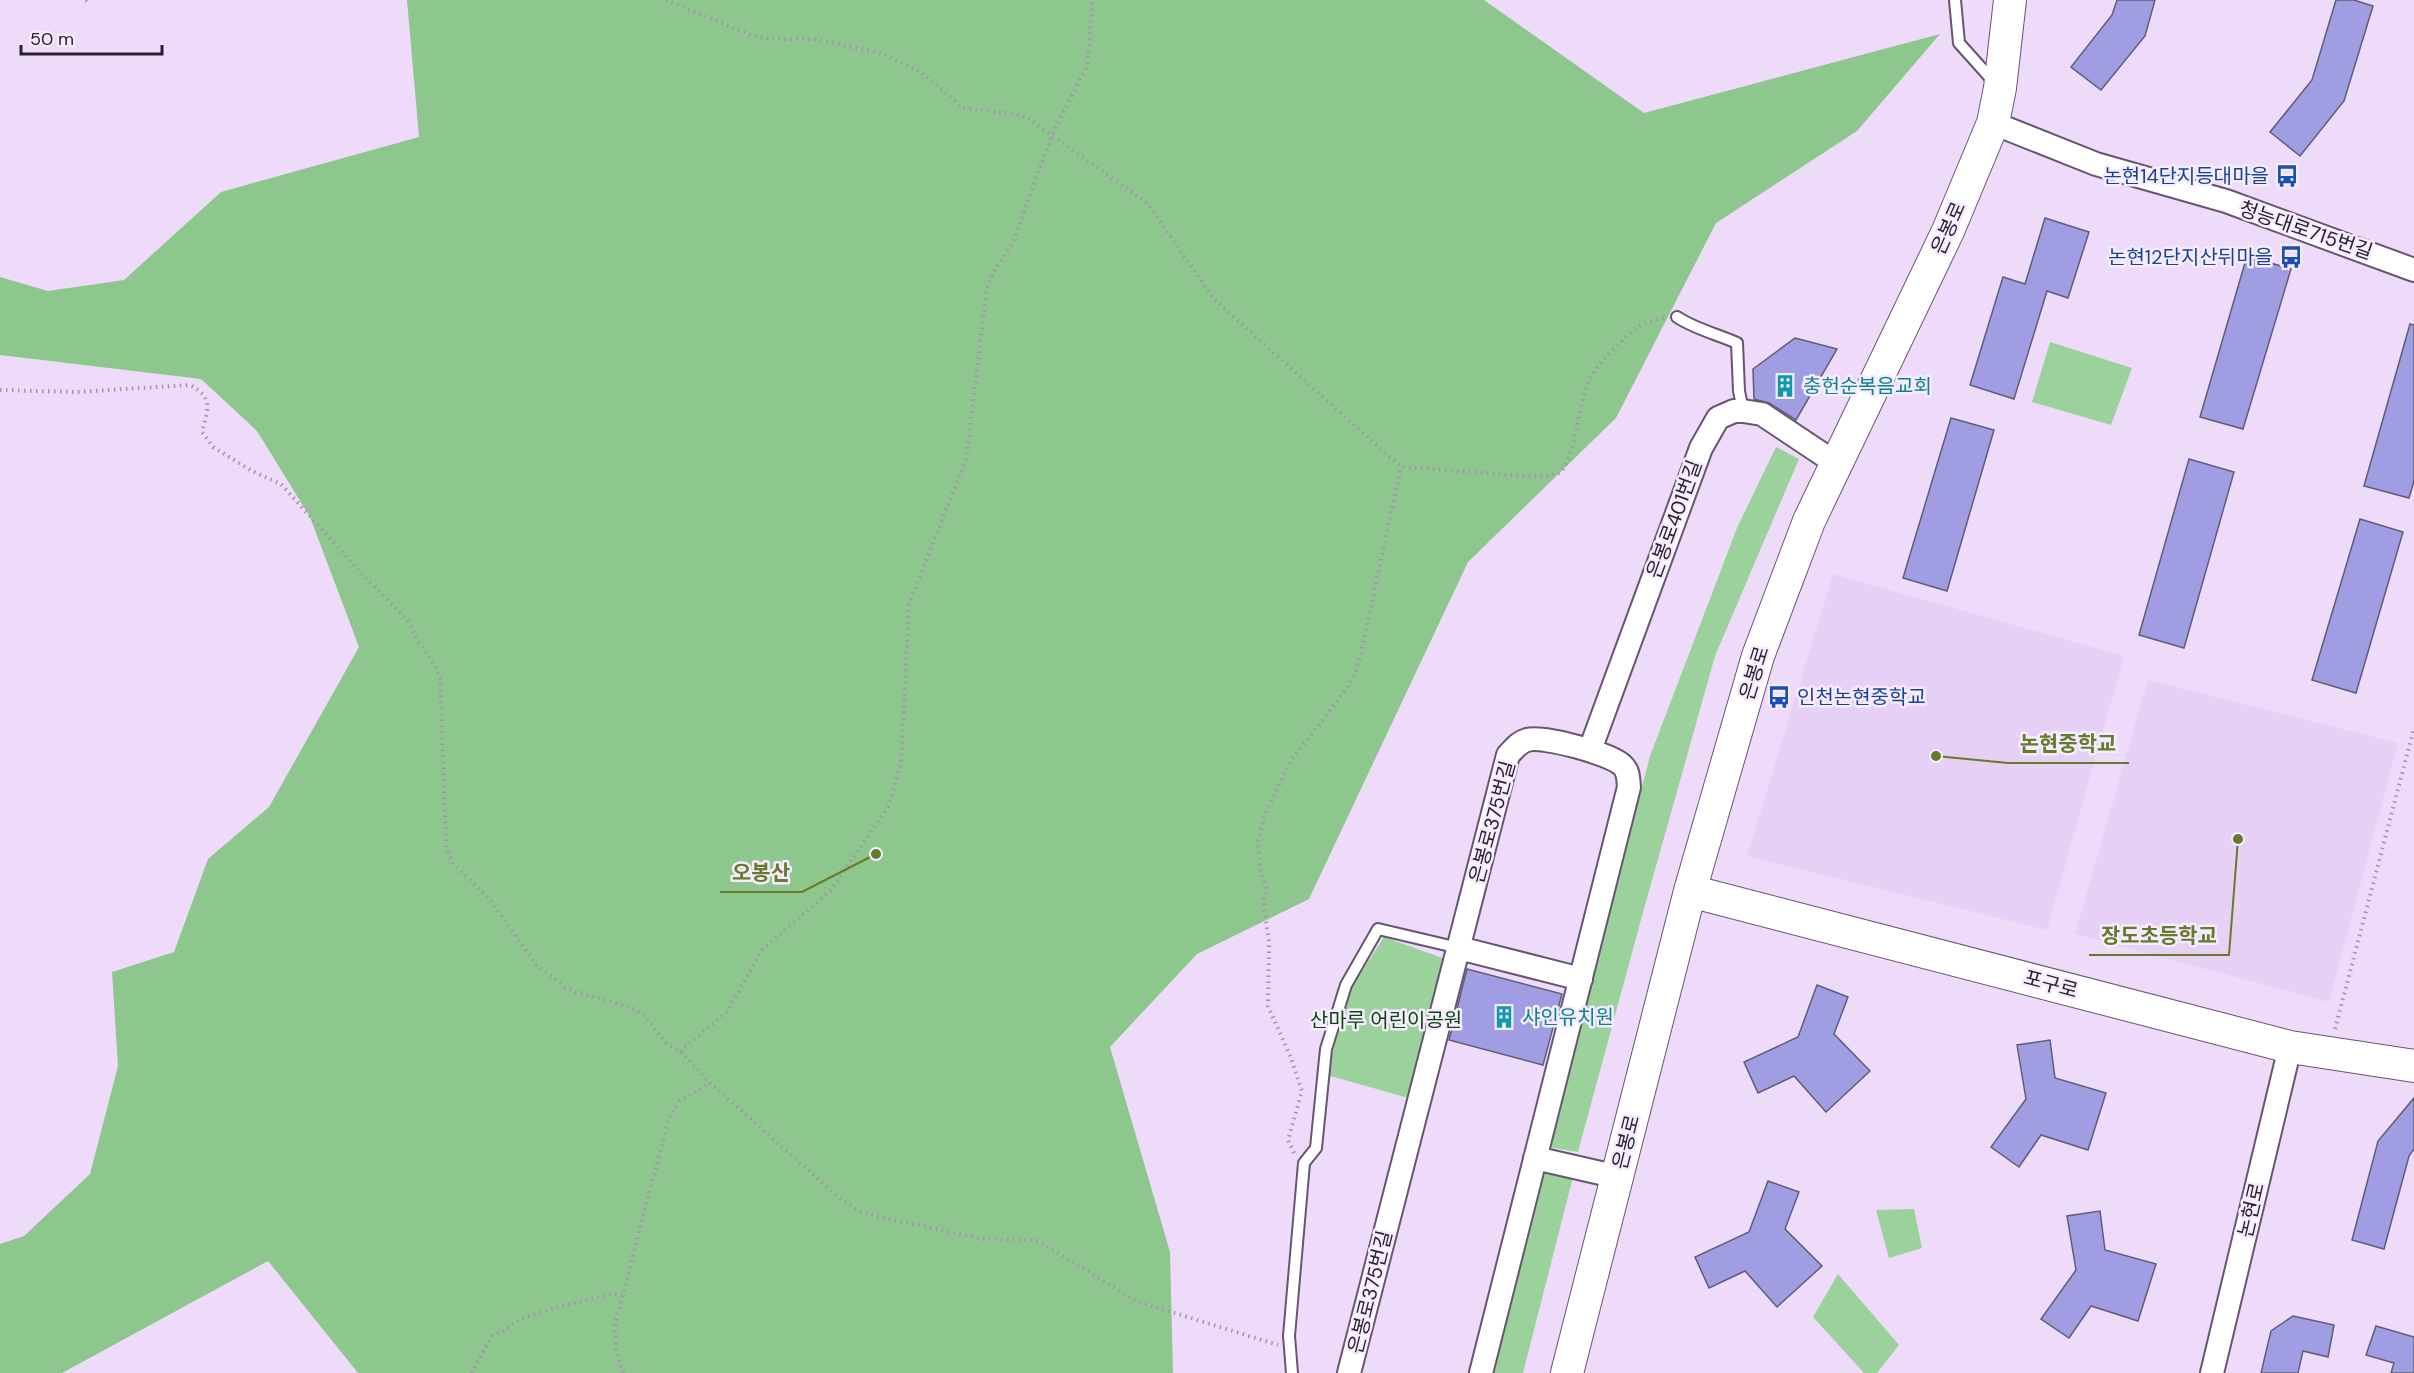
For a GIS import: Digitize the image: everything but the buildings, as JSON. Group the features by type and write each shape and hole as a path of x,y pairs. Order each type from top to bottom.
{"main road":[{"name":"은봉로","path":"1567,1373 1690,891 1758,656 1809,521 1948,231 1993,123 2000,88 2010,0"},
{"name":"포구로","path":"1690,891 2290,1047 2414,1066"}],"street":[{"name":"청능대로715번길","path":"1993,123 2096,164 2226,201 2414,270"},
{"name":"은봉로401번길","path":"1590,750 1701,448 1718,418 1734,411 1743,411"},
{"path":"1743,411 1762,414 1837,464"},
{"name":"은봉로375번길","path":"1349,1373 1508,754 1527,740 1541,739 1590,750 1622,764 1628,773 1629,787 1481,1373"},
{"path":"1459,948 1581,979"},
{"name":"논현로","path":"2212,1373 2290,1047"},
{"path":"1535,1158 1618,1177"}],"lane":[{"path":"1955,0 1959,43 2000,88"},
{"path":"1677,317 1690,326 1702,328 1737,343 1739,391 1743,411"},
{"path":"1292,1373 1289,1336 1303,1169 1304,1162 1316,1148 1326,1049 1346,985 1378,929 1459,948"}],"path":[{"path":"86,0 90,4"},
{"path":"666,0 753,36 769,39 817,39 883,54 921,72 963,108 1016,114 1029,119 1147,203 1214,299 1401,467 1543,477 1560,474 1569,457 1583,395 1591,376 1613,350 1642,323 1677,317"},
{"path":"680,1051 727,1012 762,950 831,890 888,807 897,784 900,764 909,604 966,459 987,288 1013,242 1052,135 1087,66 1093,0"},
{"path":"0,390 76,392 190,385 201,392 208,406 202,432 213,447 252,471 281,484 362,574 409,622 417,640 436,667 441,694 446,842 453,863 490,900 529,955 549,975 576,992 634,1009 644,1016 667,1044 680,1051 710,1083 843,1201 860,1211 983,1239 1036,1240 1136,1301 1290,1349"},
{"path":"1303,1169 1288,1140 1302,1091 1269,1006 1269,951 1263,900 1267,891 1260,868 1257,841 1266,814 1290,762 1353,678 1360,658 1401,467"},
{"path":"2328,1053 2414,728"},
{"path":"623,1373 614,1337 622,1295 669,1118 680,1101 710,1083"},
{"path":"471,1373 492,1336 504,1331 520,1319 611,1294 622,1295"}],"shaded area":[{"path":"1833,574 2124,656 2047,930 1747,856"},
{"path":"2148,680 2398,743 2329,1002 2075,934"}],"green space":[{"path":"407,0 1484,0 1644,113 1940,34 1857,131 1716,223 1616,418 1468,562 1309,899 1197,954 1110,1047 1170,1252 1173,1373 358,1373 268,1261 62,1373 0,1373 0,1244 24,1236 90,1174 118,1066 112,972 174,952 208,859 269,807 359,647 310,517 257,431 201,379 0,355 0,277 48,291 124,280 221,192 419,137"},
{"path":"2050,342 2132,368 2111,425 2032,402"},
{"path":"1776,447 1799,459 1715,656 1578,1152 1549,1147 1650,756 1737,528"},
{"name":"산마루 어린이공원","path":"1384,937 1448,960 1412,1099 1327,1075 1346,996"},
{"path":"1544,1171 1573,1177 1523,1373 1494,1373"},
{"path":"1914,1209 1922,1248 1889,1258 1876,1210"},
{"path":"1838,1274 1899,1345 1877,1373 1864,1373 1813,1317"}],"place":[{"name":"논현14단지등대마을","path":"2287,176"},
{"name":"논현12단지산뒤마을","path":"2291,257"},
{"name":"충헌순복음교회","path":"1785,386"},
{"name":"인천논현중학교","path":"1779,697"},
{"name":"논현중학교","path":"1936,756"},
{"name":"장도초등학교","path":"2238,839"},
{"name":"오봉산","path":"876,854"},
{"name":"샤인유치원","path":"1504,1017"}]}
